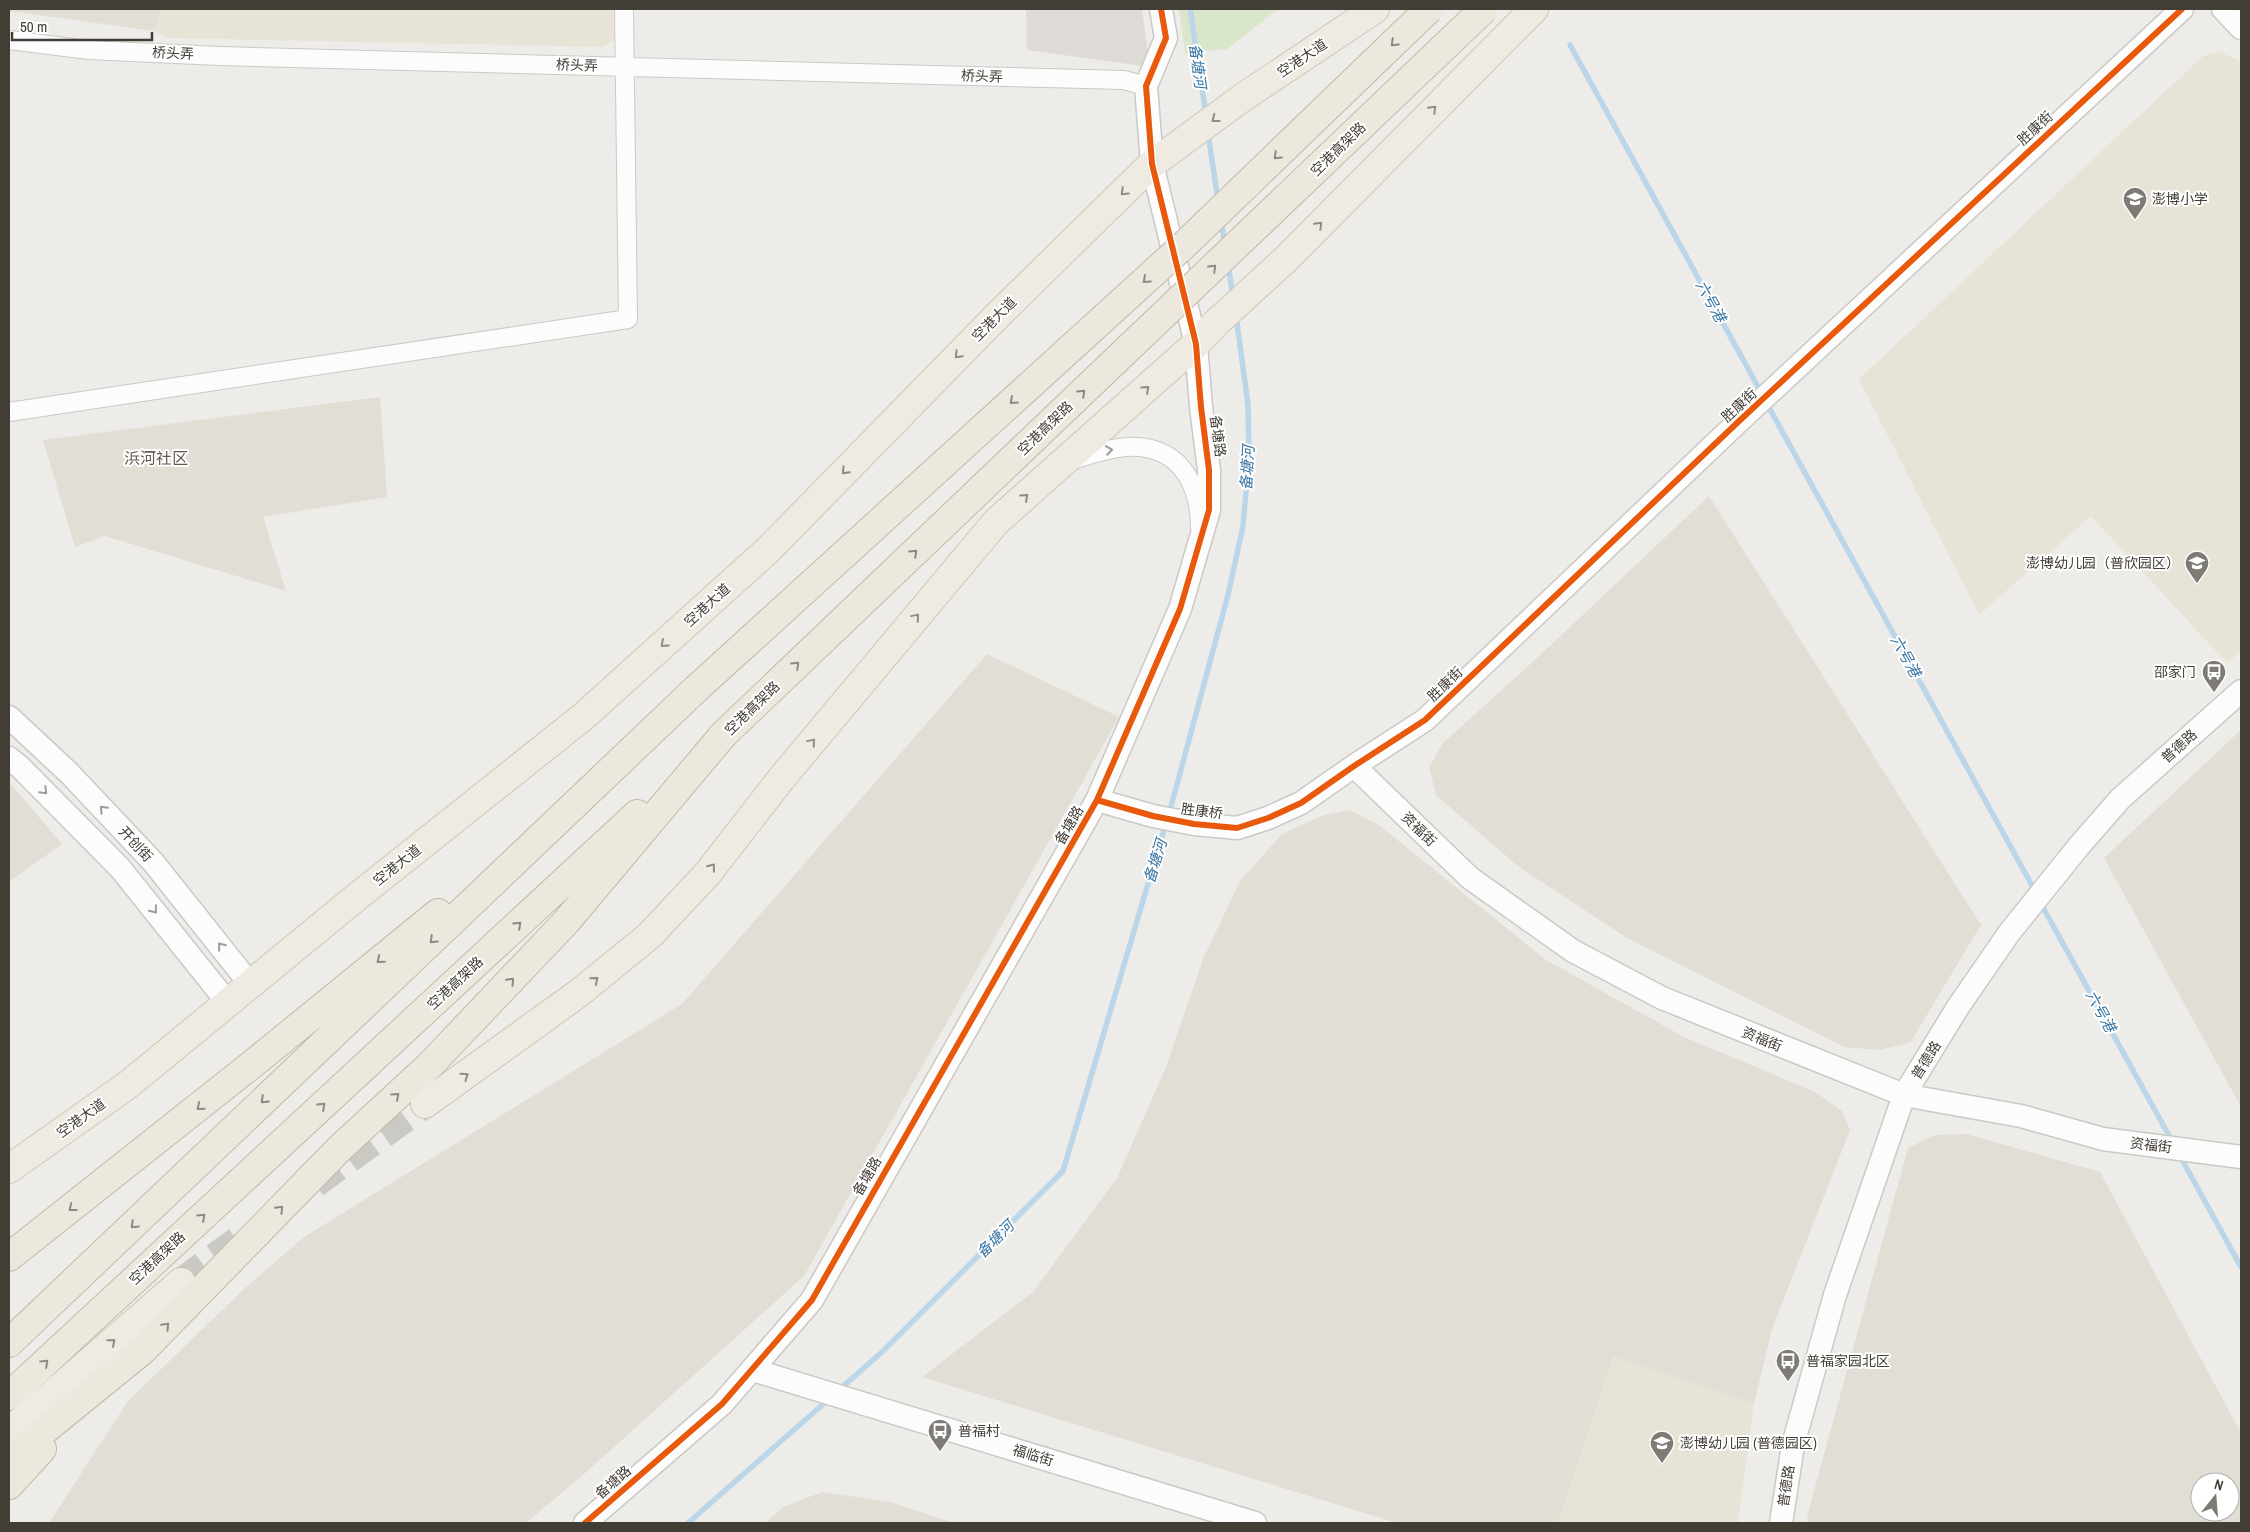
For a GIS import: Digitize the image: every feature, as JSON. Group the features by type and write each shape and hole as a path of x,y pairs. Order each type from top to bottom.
{"highway":[{"path":"9,1344 696,690 1183,246 1429,9"},
{"name":"空港高架路","path":"9,1396 723,735 1484,9"},
{"path":"9,1257 255,1062 470,886 696,690"},
{"path":"9,1485 43,1448 143,1350 339,1148 429,1066 508,984 566,922 723,735"},
{"path":"9,1459 143,1350"}],"main road":[{"name":"空港大道","path":"9,1169 129,1084 353,900 584,716 761,556 999,314 1152,164 1242,98 1375,9"},
{"path":"425,1104 579,993 650,935 708,873 787,772 996,522 1196,344 1216,323 1285,260 1534,9"},
{"path":"9,1432 181,1282"}],"street":[{"path":"9,412 628,319 624,9"},
{"name":"备塘路","path":"584,1523 722,1404 812,1300 1097,800 1180,609 1209,510 1210,470 1201,407 1196,344 1152,164 1146,86 1166,38 1162,9"},
{"name":"胜康街","path":"1301,803 1425,720 1737,423 2182,9"},
{"path":"2223,9 2241,28"},
{"name":"桥头弄","path":"9,40 89,50 219,56 1124,80 1146,86"},
{"path":"1062,464 1102,451 1126,447 1151,448 1172,458 1192,481 1200,514 1200,546"},
{"name":"普德路","path":"1781,1523 1792,1445 1835,1295 1904,1095 1958,1007 2009,933 2079,846 2120,799 2241,691"},
{"name":"开创街","path":"9,717 69,773 153,862 250,984"},
{"name":"开创街","path":"9,758 120,868 228,1003"},
{"name":"资福街","path":"1354,766 1470,878 1573,951 1662,998 1904,1095 2021,1116 2103,1139 2241,1157"},
{"name":"胜康桥","path":"1097,800 1153,816 1194,824 1237,828 1268,818 1301,803"},
{"name":"福临街","path":"753,1370 1251,1523"}],"shaded area":[{"path":"9,9 161,9 154,31 9,11"},
{"path":"161,9 614,9 615,40 602,47 166,38 154,31"},
{"path":"1026,9 1142,9 1150,67 1027,50"},
{"name":"澎博小学","path":"2219,52 2241,61 2241,651 2227,663 2091,516 1979,615 1859,379 2203,56"},
{"path":"380,397 387,497 263,517 286,591 105,536 75,547 43,440"},
{"path":"1709,496 1981,925 1910,1043 1879,1050 1844,1047 1627,938 1519,867 1436,795 1429,767 1443,743 1536,659"},
{"path":"987,654 1119,717 804,1276 583,1475 526,1523 49,1523 128,1401 243,1290 304,1237 682,1004"},
{"path":"2241,730 2241,1107 2104,858"},
{"path":"9,782 62,844 9,882"},
{"path":"1350,810 1380,826 1546,960 1684,1037 1815,1092 1842,1111 1850,1130 1772,1329 1754,1404 1613,1357 1558,1523 1397,1523 922,1377 1033,1292 1117,1178 1166,1067 1203,959 1240,881 1282,834 1321,816"},
{"path":"1966,1134 2100,1172 2241,1433 2241,1523 1807,1523 1808,1513 1908,1148 1935,1135"},
{"name":"澎博幼儿园 (普德园区)","path":"1613,1357 1754,1404 1738,1523 1558,1523"},
{"path":"822,1492 890,1502 955,1523 765,1523 783,1507"}],"green space":[{"path":"1179,9 1278,9 1227,49 1185,53"}],"waterway":[{"name":"备塘河","path":"1190,9 1206,114"},
{"name":"六号港","path":"1570,45 1762,394"},
{"name":"备塘河","path":"1208,133 1218,201"},
{"name":"备塘河","path":"1221,220 1225,245"},
{"name":"备塘河","path":"1228,264 1233,297"},
{"name":"备塘河","path":"1169,814 1228,595 1243,526 1249,457 1248,405 1236,316"},
{"name":"六号港","path":"1766,402 2035,891"},
{"name":"备塘河","path":"840,1389 881,1353 1063,1171 1166,823"},
{"name":"六号港","path":"2040,902 2172,1141"},
{"name":"六号港","path":"2180,1156 2241,1267"},
{"name":"备塘河","path":"688,1523 829,1399"}],"tunnel":[{"path":"315,1184 425,1104"},
{"path":"181,1282 242,1237"}],"cycle path":[{"path":"585,1523 722,1404 812,1300 1097,800 1180,609 1209,510 1209,470 1196,344 1152,164 1146,86 1166,38 1161,9"},
{"path":"1097,800 1153,816 1194,824 1237,828 1268,818 1301,803 1425,720 1737,423 2182,9"}],"place":[{"name":"澎博小学","path":"2135,220"},
{"name":"澎博幼儿园（普欣园区）","path":"2197,584"},
{"name":"邵家门","path":"2214,693"},
{"name":"普福家园北区","path":"1788,1382"},
{"name":"普福村","path":"940,1452"},
{"name":"澎博幼儿园 (普德园区)","path":"1662,1464"}],"district":[{"name":"浜河社区","path":"156,458"}]}
